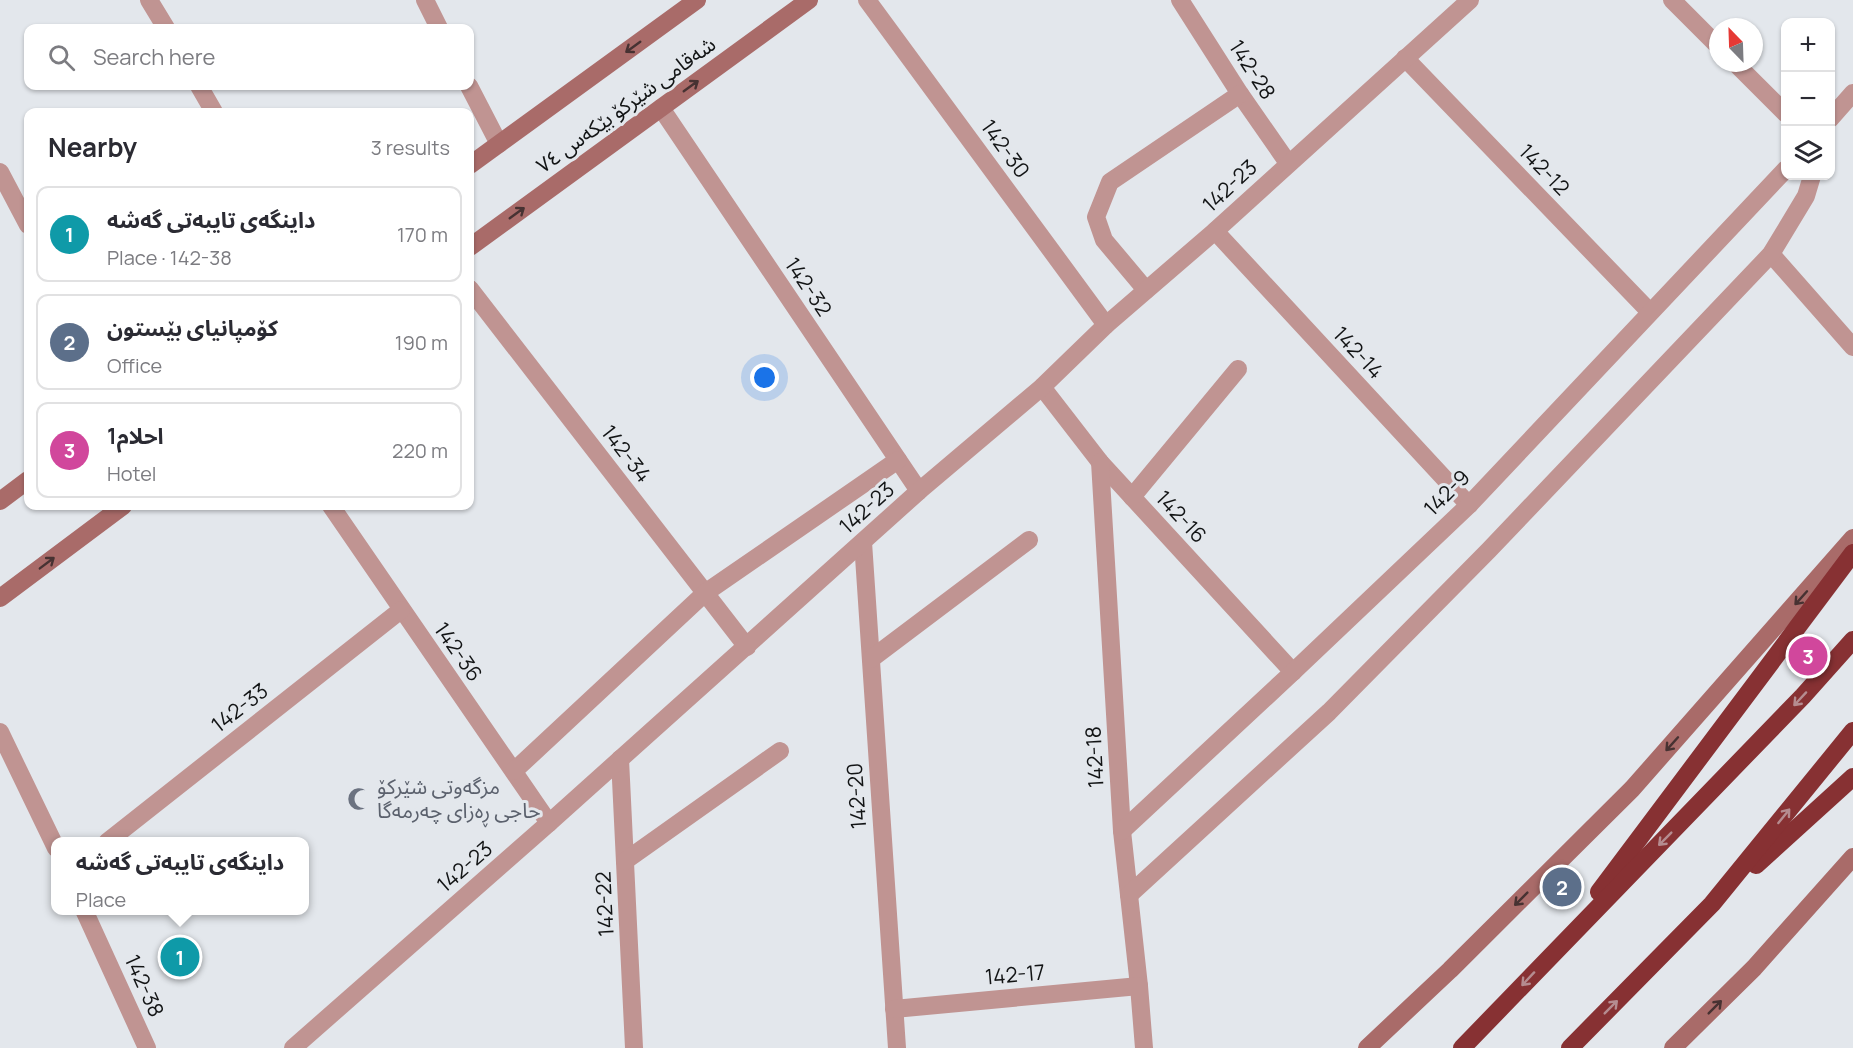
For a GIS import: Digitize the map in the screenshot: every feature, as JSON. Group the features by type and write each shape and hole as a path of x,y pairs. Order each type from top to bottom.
{"highway":[{"path":"1558,947 1853,553"},
{"path":"1462,1048 1698,806 1853,640"},
{"path":"1712,904 1853,731"},
{"path":"1570,1048 1712,904 1853,777"}],"main road":[{"name":"شەقامی شێرکۆ بێکەس ٧٤","path":"474,162 697,0"},
{"name":"شەقامی شێرکۆ بێکەس ٧٤","path":"474,244 809,0"},
{"path":"0,501 24,483"},
{"path":"0,598 118,510"},
{"path":"1367,1048 1450,970 1632,789 1853,538"},
{"path":"1673,1048 1754,968 1853,857"}],"street":[{"path":"149,0 164,24"},
{"path":"425,0 438,24"},
{"name":"142-30","path":"867,0 1106,325"},
{"name":"142-28","path":"1180,0 1240,94 1288,163"},
{"path":"1672,0 1709,37"},
{"name":"142-23","path":"293,1048 549,823 919,491 1042,387 1106,325 1215,231 1466,2"},
{"name":"142-12","path":"1405,58 1650,312"},
{"path":"1744,72 1781,110"},
{"path":"201,90 212,108"},
{"path":"471,90 499,144"},
{"path":"1835,113 1853,93"},
{"path":"1146,290 1104,240 1096,217 1110,182 1240,94"},
{"name":"142-32","path":"660,108 919,491"},
{"path":"0,172 24,217"},
{"name":"142-9","path":"1122,831 1469,505 1781,173"},
{"path":"1129,895 1329,712 1481,558 1771,254 1806,196 1811,180"},
{"name":"142-14","path":"1215,231 1469,505"},
{"path":"1771,254 1853,347"},
{"name":"142-34","path":"474,294 747,646"},
{"path":"1132,497 1238,369"},
{"name":"142-16","path":"1042,387 1100,462 1293,672"},
{"path":"514,771 705,593 898,460"},
{"name":"142-18","path":"1100,462 1122,831 1144,1048"},
{"name":"142-36","path":"335,510 549,823"},
{"path":"871,659 1029,540"},
{"name":"142-20","path":"863,542 897,1048"},
{"name":"142-33","path":"114,837 401,610"},
{"path":"0,732 51,838"},
{"path":"625,861 780,751"},
{"name":"142-22","path":"620,759 634,1048"},
{"name":"142-38","path":"86,915 147,1048"},
{"name":"142-17","path":"894,1009 1139,986"}],"place":[{"name":"احلام1","path":"1808,656"},
{"name":"مزگەوتی شێرکۆ حاجی ڕەزای چەرمەگا","path":"359,799"},
{"name":"کۆمپانیای بێستون","path":"1562,887"},
{"name":"داینگەی تایبەتی گەشە","path":"180,957"}]}
